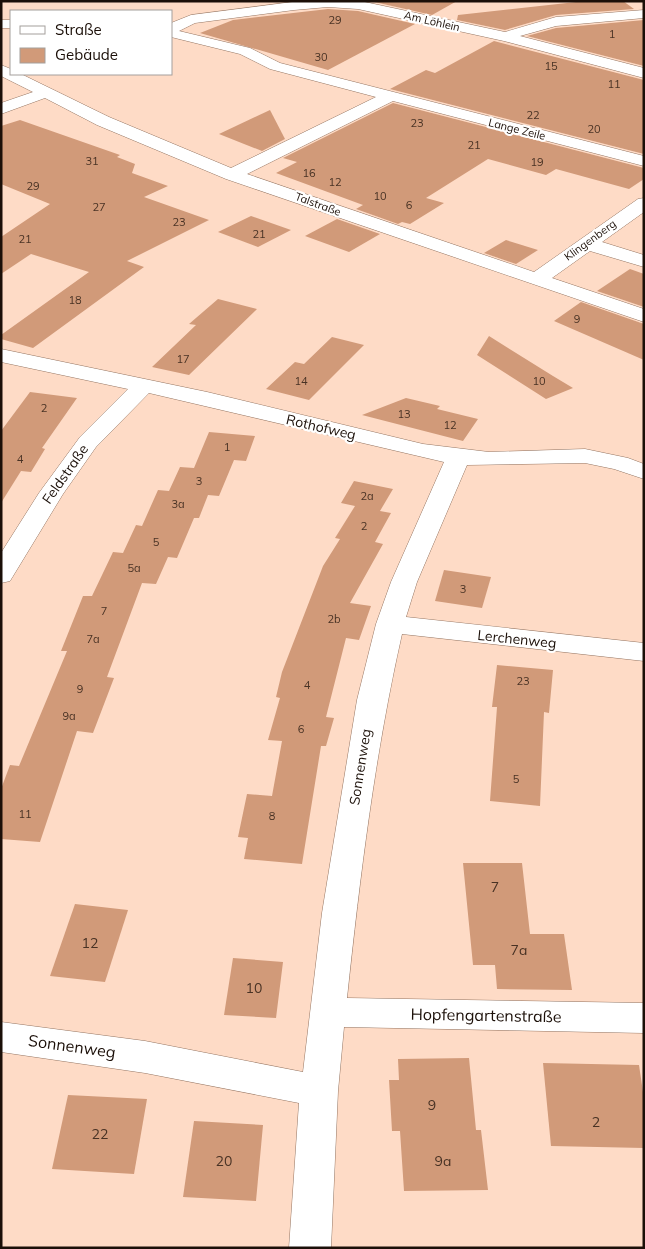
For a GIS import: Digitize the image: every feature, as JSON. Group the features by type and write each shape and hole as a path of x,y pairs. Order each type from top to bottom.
{"street":[{"path":"636,1 644,10"},
{"name":"Am Löhlein","path":"172,30 191,19 204,16 330,2 391,12 506,38 644,73"},
{"path":"506,38 520,30 540,24 644,14"},
{"name":"Lange Zeile","path":"172,31 245,51 275,66 644,161"},
{"name":"Talstraße","path":"11,75 155,144 232,175 644,316"},
{"path":"1,109 45,93"},
{"path":"232,175 391,96"},
{"name":"Klingenberg","path":"537,279 644,202"},
{"path":"585,243 644,262"},
{"name":"Rothofweg","path":"1,355 423,451 458,457 584,456 620,463 644,472"},
{"name":"Feldstraße","path":"1,574 50,494 88,442 144,386"},
{"name":"Sonnenweg","path":"310,1248 319,1091 354,807 372,700 390,624 424,532 458,457"},
{"name":"Lerchenweg","path":"390,624 644,652"},
{"name":"Hopfengartenstraße","path":"328,1012 644,1018"},
{"name":"Sonnenweg","path":"1,1037 145,1057 319,1091"}],"building":[{"path":"370,1 457,1 432,15"},
{"path":"585,1 623,1 634,9 556,15 505,30 457,20 458,15"},
{"path":"328,9 358,11 415,24 328,70 200,33 233,20"},
{"path":"644,20 644,66 527,36 556,28"},
{"path":"494,41 644,80 644,154 390,89 426,70 435,73"},
{"path":"393,103 644,168 644,179 629,189 556,169 546,175 488,159 426,198 444,203 410,224 402,222 398,224 356,209 363,205 276,173 297,162 283,158"},
{"path":"270,110 285,139 262,151 219,134"},
{"path":"20,120 120,155 117,157 135,164 132,173 168,186 144,197 209,220 127,261 144,267 33,348 1,339 1,335 89,272 31,254 1,274 1,237 50,204 1,184 1,126"},
{"path":"251,216 291,230 258,247 218,232"},
{"path":"337,219 380,234 349,252 305,236"},
{"path":"506,240 538,250 516,264 484,253"},
{"path":"630,269 644,274 644,307 597,291"},
{"path":"218,299 257,309 189,375 152,367 196,325 189,324"},
{"path":"581,302 644,324 644,360 554,321"},
{"path":"489,336 573,388 546,399 477,355"},
{"path":"332,337 364,345 309,400 266,389 295,362 304,364"},
{"path":"30,392 77,398 42,448 45,449 31,472 21,471 1,503 1,431"},
{"path":"406,398 440,406 437,409 478,419 463,441 362,415"},
{"path":"209,432 255,436 246,461 234,460 219,496 208,495 199,518 194,518 177,558 168,557 156,584 142,583 107,677 114,678 93,733 77,731 40,842 1,839 1,789 10,765 19,766 67,651 61,651 83,596 92,596 113,552 123,553 136,525 142,526 158,490 169,491 180,467 194,468"},
{"path":"354,481 393,489 380,511 391,513 375,542 383,544 350,603 371,606 359,640 346,638 326,717 334,718 326,746 321,746 302,864 244,859 248,838 238,837 247,794 272,796 282,741 268,740 280,698 276,697 282,672 323,566 340,539 335,538 355,506 341,503"},
{"path":"444,570 491,577 482,608 435,601"},
{"path":"497,665 553,670 549,713 544,712 540,806 490,801 497,707 492,707"},
{"path":"463,863 522,863 530,934 564,934 572,990 497,989 495,965 473,965"},
{"path":"75,904 128,910 105,982 50,976"},
{"path":"233,958 283,962 276,1018 224,1015"},
{"path":"469,1058 476,1130 481,1130 488,1190 404,1191 400,1131 392,1131 389,1080 399,1080 398,1059"},
{"path":"543,1063 639,1065 644,1099 644,1148 551,1146"},
{"path":"68,1095 147,1099 134,1174 52,1169"},
{"path":"194,1121 263,1125 256,1201 183,1197"}]}
